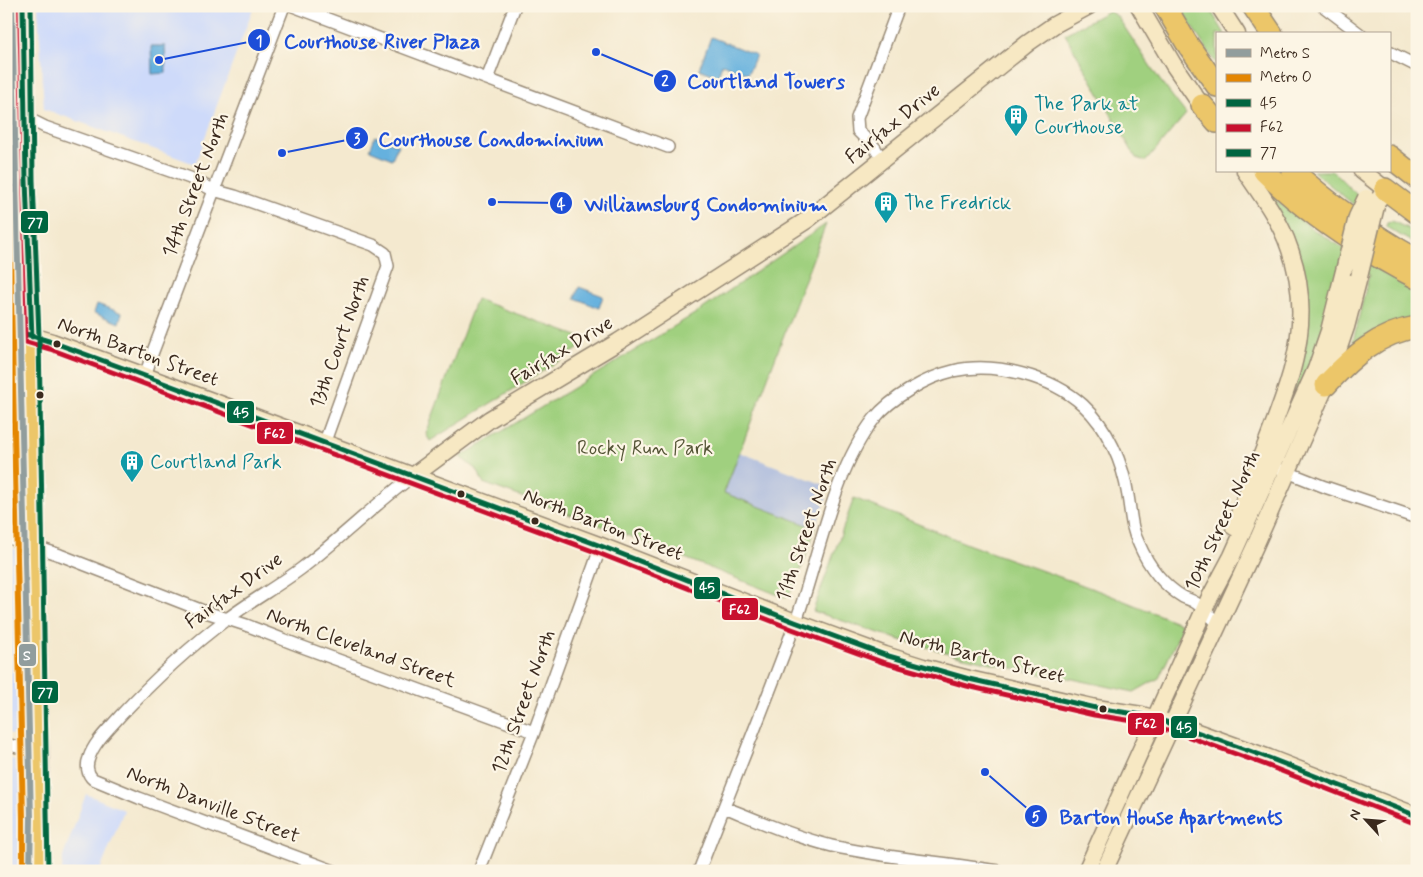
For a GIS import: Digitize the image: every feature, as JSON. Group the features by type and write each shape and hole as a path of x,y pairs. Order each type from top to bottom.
{"highway":[{"path":"1165,6 1191,49 1216,85"},
{"path":"1253,6 1271,32"},
{"path":"1202,106 1216,121"},
{"path":"1390,157 1417,178"},
{"path":"1265,172 1318,218 1358,245 1417,278"},
{"path":"1295,172 1328,201 1355,221 1417,260"},
{"path":"1376,194 1417,212"},
{"path":"1326,385 1364,348 1387,335 1417,327"}],"main road":[{"path":"23,6 28,259 32,337 41,871"}],"street":[{"name":"14th Street North","path":"146,377 152,354 213,190 284,6"},
{"path":"293,6 668,147"},
{"path":"487,79 515,6"},
{"path":"882,160 875,148 858,131 858,118 899,6"},
{"name":"Fairfax Drive","path":"87,766 89,758 98,742 135,700 170,666 227,619 302,568 413,476 490,419 630,335 807,220 1034,38 1089,6"},
{"path":"1139,6 1173,64 1216,127"},
{"path":"1220,6 1236,32"},
{"path":"1323,6 1357,32"},
{"path":"1390,52 1417,66"},
{"path":"6,111 25,117 45,127 190,178 213,190"},
{"path":"1207,605 1224,553 1286,393 1295,364 1300,336 1299,294 1291,253 1278,221 1246,172"},
{"path":"1363,172 1376,194"},
{"name":"13th Court North","path":"213,190 373,245 385,253 388,266 324,444"},
{"name":"10th Street North","path":"1104,871 1218,624 1280,469 1329,331 1357,217 1376,194"},
{"name":"10th Street North","path":"1086,871 1207,605 1326,385 1342,340 1376,194"},
{"name":"North Barton Street","path":"6,328 61,345 600,546 796,622 924,667 1096,708 1132,713 1172,723 1269,758 1417,816"},
{"name":"11th Street North","path":"699,871 796,622 839,485 855,451 874,419 896,397 918,385 953,371 984,368 1017,372 1057,386 1082,404 1102,428 1122,466 1132,526 1139,544 1156,572 1182,596 1196,603 1207,605 1218,624"},
{"path":"1280,469 1417,518"},
{"name":"North Cleveland Street","path":"6,537 534,732"},
{"name":"12th Street North","path":"479,871 534,732 600,546"},
{"path":"6,744 21,748 40,749"},
{"name":"North Danville Street","path":"87,766 91,777 111,787 334,871"},
{"path":"724,807 803,837 830,845 876,854 998,871"}],"shaded area":[{"path":"6,6 10,6 14,90 14,98 7,101"},
{"path":"38,6 254,6 195,164 44,109"},
{"path":"6,341 15,344 17,527 6,523"},
{"path":"739,452 827,486 827,497 815,528 724,493"},
{"path":"6,546 20,551 19,737 6,733"},
{"path":"6,757 24,764 23,871 6,871"},
{"path":"86,794 124,810 100,871 62,871 63,857"}],"green space":[{"path":"1180,6 1208,6 1224,32 1216,32 1216,63"},
{"path":"1108,11 1117,16 1159,79 1186,114 1146,161 1136,158 1065,34"},
{"path":"1314,172 1334,172 1357,195 1354,205"},
{"path":"1272,197 1314,230 1381,271 1417,290 1417,320 1358,344 1353,341 1369,275 1341,259 1322,336 1278,437 1300,374 1306,341"},
{"path":"1392,221 1417,233 1417,245 1386,227 1387,222"},
{"name":"Rocky Run Park","path":"826,224 724,493 815,528 799,576 786,598 624,534 483,483 478,471 460,457 701,310"},
{"path":"476,299 580,337 578,349 430,441 426,434"},
{"path":"854,498 970,545 1102,592 1184,625 1159,678 1134,692 1068,678 1058,678 964,657 900,640 813,611"}],"water":[{"path":"711,37 756,55 748,74 722,64 718,76 699,69"},
{"path":"151,46 165,46 166,73 152,74"},
{"path":"375,136 398,145 392,159 370,150"},
{"path":"579,287 603,296 599,308 575,298"},
{"path":"97,304 122,313 119,323 94,313"}],"metro line":[{"name":"S","path":"12,6 31,818 30,871"},
{"name":"O","path":"6,81 23,871"}],"transit line":[{"name":"F62","path":"16,6 19,180 25,337"},
{"name":"45","path":"23,6 26,180 32,337"},
{"name":"77","path":"31,6 48,871"},
{"name":"45","path":"6,328 52,342 134,372 601,546 885,655 969,679 1096,708 1142,715 1183,727 1269,758 1417,816"},
{"name":"F62","path":"6,336 50,349 131,379 598,553 882,662 967,686 1094,715 1140,722 1181,734 1414,823"}],"place":[{"name":"Courtland Towers","path":"596,52"},
{"name":"Courthouse River Plaza","path":"159,60"},
{"name":"The Park at Courthouse","path":"1016,137"},
{"name":"Courthouse Condominium","path":"282,153"},
{"name":"Williamsburg Condominium","path":"492,202"},
{"name":"The Fredrick","path":"886,224"},
{"name":"Courtland Park","path":"132,483"},
{"name":"Barton House Apartments","path":"985,772"}]}
